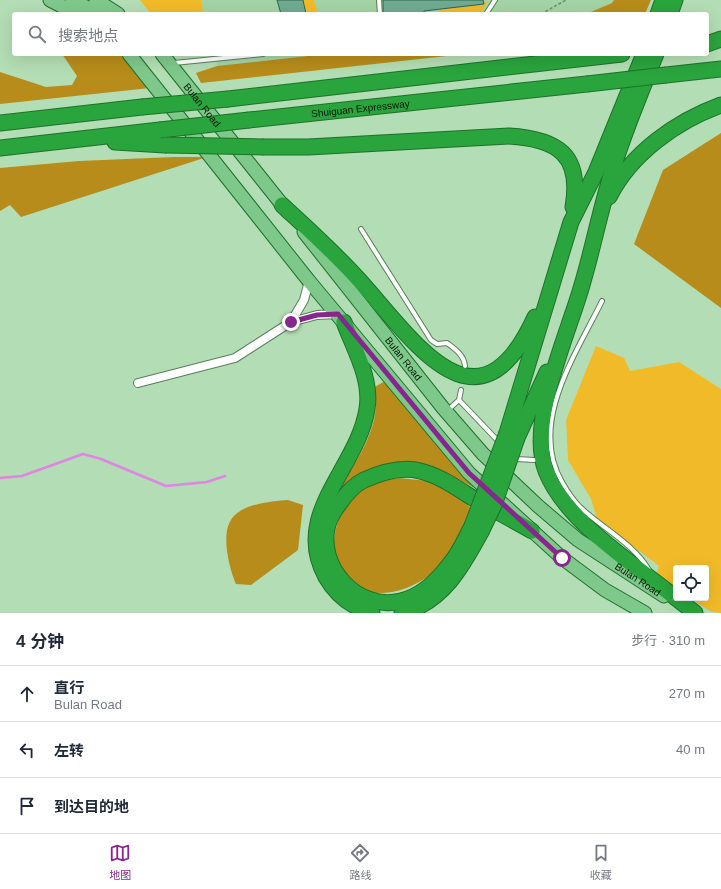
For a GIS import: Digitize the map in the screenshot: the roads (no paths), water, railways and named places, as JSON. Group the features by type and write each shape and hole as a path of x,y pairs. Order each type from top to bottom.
{"highway":[{"path":"659,12 663,0"},
{"path":"671,12 675,0"},
{"path":"709,43 721,39"},
{"path":"709,44 721,43"},
{"path":"0,123 602,56"},
{"path":"402,613 416,609 428,602 453,580 477,529 512,436 553,276 571,222 596,172 643,56"},
{"path":"655,56 618,153 582,285 545,406 541,430 542,450 546,472 569,510 584,525 673,596"},
{"name":"Shuiguan Expressway","path":"0,148 721,70"},
{"path":"598,223 612,191 648,148 679,125 698,114 721,105"},
{"path":"46,143 116,142 165,145 308,147 509,136 541,140 564,154 571,163 575,175 576,188 571,222"},
{"path":"282,205 338,257 418,346 438,364 452,372 466,376 478,376 500,369 508,362 526,337 553,276"},
{"path":"341,318 364,376 367,388 367,407 363,428 328,493 319,516 316,527 316,543 319,565 331,586 344,600 360,609 372,613"},
{"path":"512,436 565,337"},
{"path":"477,529 436,580 419,594 401,601 380,603 364,598 351,591 336,571 330,560 326,542 328,524 334,511 346,495 360,482 379,473 398,470 418,470 438,477 532,531"},
{"path":"680,601 694,613"}],"main road":[{"path":"50,0 73,12"},
{"path":"72,0 96,12"},
{"path":"96,0 115,12"},
{"path":"131,56 309,281 469,473 562,558 599,585 644,613"},
{"name":"Bulan Road","path":"166,59 446,412 483,454 538,506 578,540 634,578 694,613"}],"street":[{"path":"291,322 304,300 309,281"},
{"path":"138,383 234,358 291,322 317,315 341,318"}],"lane":[{"path":"378,0 380,12"},
{"path":"487,12 495,0"},
{"path":"166,59 224,56"},
{"path":"361,229 431,340 437,344 447,343 457,350 463,358 465,366"},
{"path":"602,301 566,375 552,412 550,456 557,473 578,505 641,557 656,582"},
{"path":"446,412 459,400 462,390"},
{"path":"459,400 517,459 534,460"}],"waterway":[{"path":"0,478 22,476 83,454 101,459 166,486 207,482 225,476"}]}
